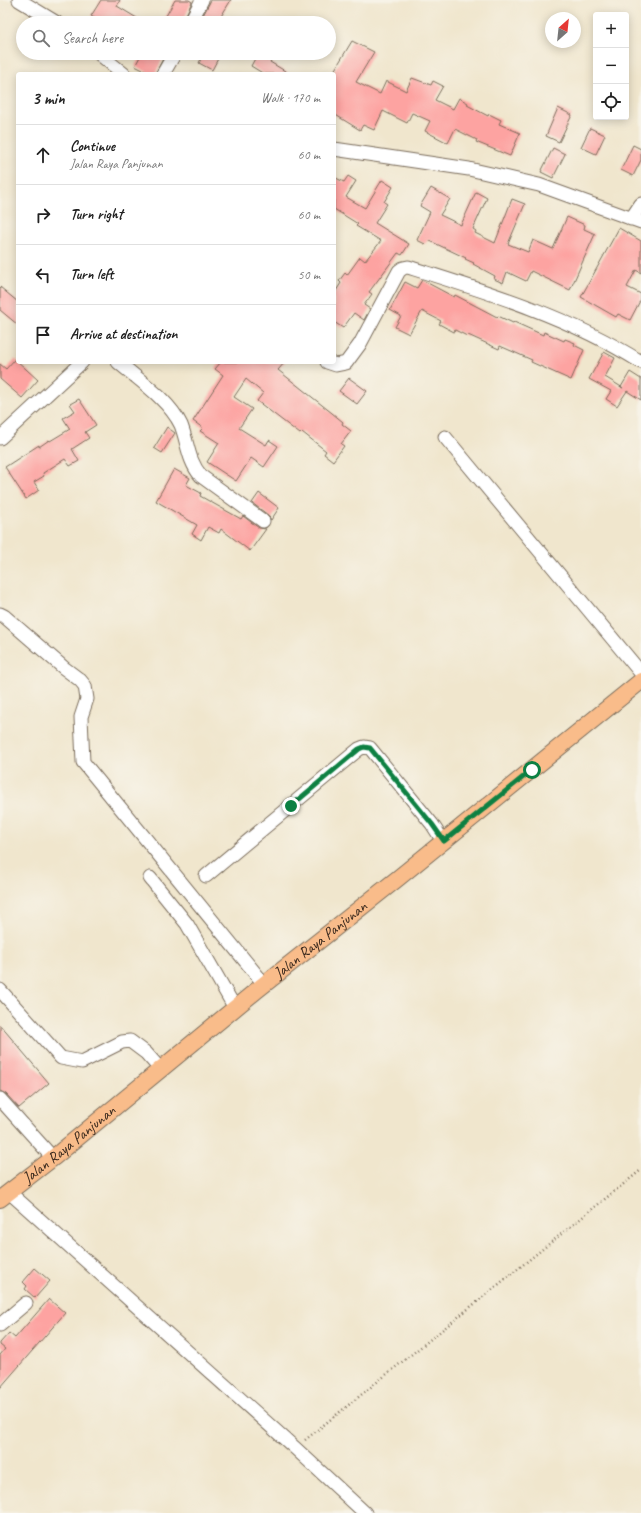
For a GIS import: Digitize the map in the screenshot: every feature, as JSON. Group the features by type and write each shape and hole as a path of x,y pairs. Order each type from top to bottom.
{"main road":[{"name":"Jalan Raya Panjunan","path":"13,1200 53,1158 264,984 444,841 641,681"}],"street":[{"path":"19,0 45,16"},
{"path":"194,16 202,0"},
{"path":"107,60 122,72"},
{"path":"165,72 171,60"},
{"path":"336,149 469,169 539,185 636,220 641,204"},
{"path":"333,364 336,365 346,363 360,344 399,271 408,267 549,314 614,345 641,362"},
{"path":"0,438 80,364"},
{"path":"120,364 166,404 175,414 181,426 190,460 200,476 263,521"},
{"path":"445,437 641,673"},
{"path":"0,614 80,680 85,686 87,699 81,717 84,762 264,984"},
{"path":"206,876 359,749 364,747 370,748 444,841"},
{"path":"150,878 187,924 235,1008"},
{"path":"0,990 61,1058 82,1062 122,1042 130,1041 146,1053 161,1070"},
{"path":"0,1099 53,1158"},
{"path":"13,1200 295,1448 365,1513"},
{"path":"0,1325 26,1303"}],"path":[{"path":"295,1448 641,1170"}],"building":[{"path":"101,0 120,0 117,6 133,16 91,16"},
{"path":"175,0 189,0 192,2 185,16 166,16"},
{"path":"211,0 231,0 221,16 203,16"},
{"path":"352,41 374,52 356,82 380,94 386,81 406,91 412,78 431,85 433,81 443,86 435,100 453,109 459,98 468,103 467,105 488,116 489,114 501,120 499,124 520,133 510,156 476,142 477,140 455,129 448,143 425,131 430,121 412,113 407,123 383,111 374,130 363,125 360,130 336,115 336,72 334,71"},
{"path":"138,60 162,60 156,72 147,72 135,66"},
{"path":"200,60 217,60 212,70 199,63"},
{"path":"254,60 271,60 270,62 287,72 261,72 251,66"},
{"path":"558,108 572,115 559,142 546,136"},
{"path":"590,128 605,135 596,154 581,147"},
{"path":"633,145 641,149 641,160 633,176 621,170"},
{"path":"553,148 565,154 553,178 541,172"},
{"path":"348,176 356,181 346,197 365,208 382,180 393,187 384,202 387,204 375,223 409,244 402,255 398,253 369,292 372,294 364,305 370,309 364,320 354,313 343,328 336,323 336,291 341,283 339,281 345,273 347,275 360,257 365,261 381,241 356,226 358,224 336,210 336,178 344,182"},
{"path":"431,188 450,199 440,215 461,225 476,192 487,198 473,229 476,231 475,233 495,243 512,199 525,204 508,244 528,252 533,240 553,249 567,217 585,225 584,229 595,234 570,290 531,271 526,281 507,272 503,283 494,279 495,276 465,259 466,258 428,240 425,244 417,240 430,212 420,206"},
{"path":"619,228 641,241 641,273 636,270 627,287 641,294 641,299 630,320 618,314 616,317 581,297"},
{"path":"422,280 497,317 498,316 513,323 514,322 543,335 544,332 564,341 565,339 575,343 574,345 584,350 571,380 500,346 499,349 455,330 454,332 439,324 441,321 422,311 409,334 395,327 401,316 390,310 405,282 417,288"},
{"path":"0,287 16,300 16,323 0,310"},
{"path":"604,352 615,358 605,377 621,387 630,372 641,379 641,400 627,391 617,406 606,399 611,391 589,379"},
{"path":"15,359 16,364 20,364 38,380 22,398 0,379 0,364 6,369"},
{"path":"219,364 283,364 278,370 343,422 342,424 351,431 341,444 344,446 333,461 324,454 326,451 302,432 300,434 257,401 263,393 246,379 234,397 252,409 239,428 266,445 269,440 278,446 264,467 251,458 236,481 207,462 219,443 200,431 203,428 193,421 223,375 215,369"},
{"path":"349,378 367,391 357,404 339,391"},
{"path":"79,399 96,425 85,432 89,438 72,449 79,461 70,466 65,459 43,473 44,476 34,482 39,490 26,499 5,467 39,445 39,447 70,429 63,418 75,411 70,404"},
{"path":"167,427 175,433 162,453 154,448"},
{"path":"174,469 190,478 186,485 201,493 200,496 241,519 243,516 259,528 266,529 250,551 221,529 219,533 208,527 201,540 192,534 197,525 156,501"},
{"path":"259,493 279,508 271,520 268,515 252,503"},
{"path":"0,1025 49,1083 19,1108 6,1094 0,1091"},
{"path":"35,1268 50,1281 35,1298 25,1289 27,1286 23,1282"},
{"path":"49,1299 65,1313 0,1388 0,1355 5,1349 0,1345 0,1343 9,1333 15,1338"}],"route":[{"path":"291,806 359,749 364,747 370,748 444,841 532,770"}]}
